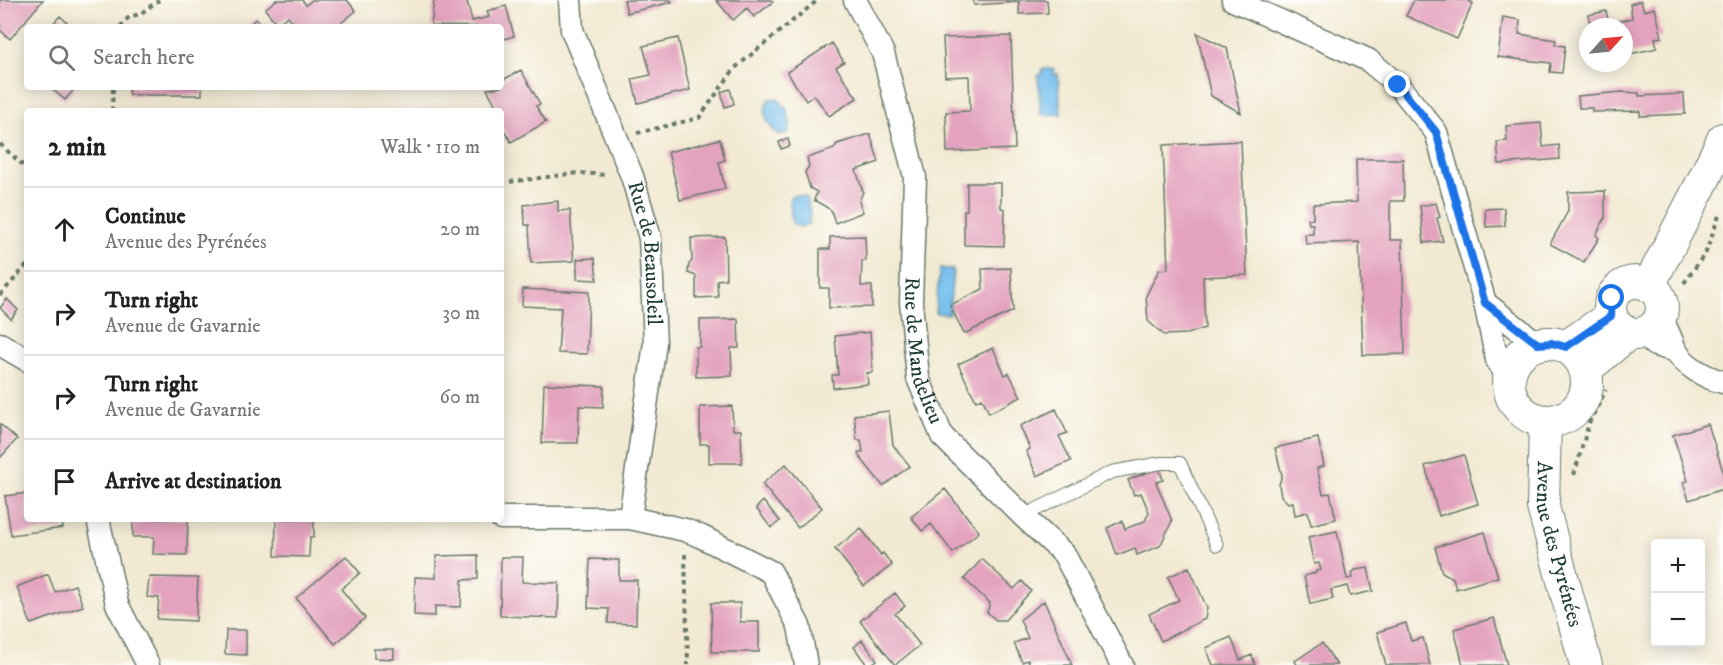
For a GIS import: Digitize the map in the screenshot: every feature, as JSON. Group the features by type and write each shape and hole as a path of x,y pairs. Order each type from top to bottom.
{"main road":[{"path":"1648,285 1723,139"},
{"path":"1575,360 1587,387 1581,403 1569,415 1554,422 1545,422 1530,417 1517,407 1510,393 1508,377 1514,362 1524,350 1575,360 1663,311 1660,296 1648,285 1637,282 1619,288 1612,298 1635,325"},
{"name":"Avenue des Pyrénées","path":"1545,422 1544,507 1586,665"}],"street":[{"name":"Rue de Beausoleil","path":"570,0 572,30 632,176 650,238 655,343 630,518"},
{"path":"1233,0 1368,60 1398,85 1436,132 1485,303 1497,360 1508,377"},
{"name":"Rue de Mandelieu","path":"863,4 884,52 915,177 911,302 918,378 942,436 1064,554 1122,665"},
{"path":"1485,303 1575,360"},
{"path":"1635,325 1655,345 1676,351 1692,368 1723,382"},
{"path":"0,344 24,358"},
{"path":"504,518 630,518 685,530 700,536 771,572 799,626 806,665"},
{"path":"99,522 117,604 148,665"}],"lane":[{"path":"1023,516 1112,472 1161,463 1180,463 1216,545"}],"path":[{"path":"123,24 129,17 140,14 159,0"},
{"path":"617,140 699,118 735,68 818,0"},
{"path":"112,108 113,90"},
{"path":"0,144 24,166"},
{"path":"504,183 579,173 632,176"},
{"path":"1680,289 1706,252 1723,204"},
{"path":"0,295 24,268"},
{"name":"Avenue des Pyrénées","path":"1573,481 1589,423 1603,399 1575,360"},
{"path":"685,530 688,665"}],"water":[{"path":"1042,69 1054,69 1054,75 1058,74 1061,114 1041,115 1038,75 1042,74"},
{"path":"777,98 786,108 791,126 787,133 780,135 769,124 766,114 769,99"},
{"path":"798,195 806,197 810,213 809,223 801,227 793,224 791,216 790,197"},
{"path":"940,268 953,270 949,314 935,313"}],"building":[{"path":"0,0 43,0 10,39 0,30"},
{"path":"276,0 302,0 306,5 312,0 347,0 356,11 340,24 295,24 288,16 277,24 265,9"},
{"path":"434,0 467,1 472,21 489,17 487,11 506,6 514,36 504,39 504,24 431,24"},
{"path":"624,0 671,0 672,2 627,13"},
{"path":"716,0 771,0 773,2 754,17 747,8 733,20"},
{"path":"973,0 1047,0 1048,13 1019,14 1019,2 974,5"},
{"path":"1414,0 1467,0 1473,3 1457,39 1406,16"},
{"path":"1641,1 1644,11 1655,8 1662,37 1655,38 1657,48 1633,53 1633,18 1630,4"},
{"path":"1606,11 1608,18 1589,18 1588,15"},
{"path":"60,16 69,24 53,24"},
{"path":"1503,17 1520,20 1519,34 1556,40 1555,45 1565,46 1562,73 1550,72 1551,63 1498,57"},
{"path":"256,19 260,24 250,24"},
{"path":"1197,33 1227,48 1241,113 1211,96"},
{"path":"1011,36 1015,149 947,152 946,112 970,111 969,76 945,77 943,38"},
{"path":"678,38 690,90 638,103 632,79 651,75 643,46"},
{"path":"832,43 844,62 836,67 857,98 829,116 814,95 806,101 787,72"},
{"path":"521,70 540,104 536,106 546,122 511,142 504,130 504,108 497,108 488,90 504,90 504,79"},
{"path":"730,89 734,104 725,107 721,92"},
{"path":"53,90 73,90 65,100"},
{"path":"129,90 202,90 202,95 129,95"},
{"path":"1622,92 1639,93 1639,96 1684,94 1685,114 1640,116 1640,111 1592,112 1592,108 1579,108 1578,96"},
{"path":"1541,123 1543,147 1559,145 1560,159 1499,164 1497,142 1507,141 1506,126"},
{"path":"870,134 879,162 856,170 863,192 859,201 863,212 835,223 831,210 814,200 817,192 810,188 805,172 809,166 807,158 834,149 837,144"},
{"path":"720,139 725,160 719,162 725,189 680,200 668,152"},
{"path":"788,139 790,146 781,149 779,142"},
{"path":"1241,141 1247,275 1203,277 1205,328 1187,334 1164,335 1148,321 1146,296 1159,270 1168,269 1163,145"},
{"path":"1356,159 1403,159 1404,201 1390,201 1390,240 1402,240 1405,354 1363,355 1359,242 1306,244 1305,234 1313,234 1313,224 1309,224 1308,219 1313,219 1313,204 1357,202"},
{"path":"967,183 1001,183 1001,208 1005,209 1004,246 964,245"},
{"path":"1605,191 1605,218 1596,235 1599,238 1584,262 1550,244 1568,211 1568,192"},
{"path":"558,201 558,211 570,210 574,261 531,263 529,225 525,225 524,205"},
{"path":"1436,203 1443,241 1424,243 1420,206"},
{"path":"1504,208 1505,226 1486,227 1485,209"},
{"path":"865,236 866,261 862,261 861,286 872,286 872,307 829,308 829,288 820,288 820,249 830,249 830,237"},
{"path":"725,237 726,279 717,280 718,297 696,298 696,276 688,273 689,264 692,261 691,238"},
{"path":"595,258 597,280 577,279 577,259"},
{"path":"1011,268 1013,311 964,334 950,305 983,289 982,269"},
{"path":"523,289 589,292 587,354 558,353 561,308 522,306"},
{"path":"7,299 18,310 11,319 0,308"},
{"path":"738,319 739,348 731,348 732,376 696,377 696,347 700,347 700,320"},
{"path":"870,332 873,372 867,373 868,384 833,388 832,375 838,375 835,336"},
{"path":"993,348 1005,375 1009,373 1021,397 989,413 982,398 976,401 958,364"},
{"path":"544,384 604,386 603,407 579,406 578,443 542,443"},
{"path":"732,406 733,430 741,430 742,463 709,463 709,444 700,444 700,407"},
{"path":"1056,409 1067,433 1059,436 1071,461 1037,476 1026,451 1030,449 1020,426"},
{"path":"889,411 893,445 910,466 883,486 859,456 858,452 863,452 861,440 857,440 854,415"},
{"path":"0,424 17,439 0,458"},
{"path":"1708,424 1723,471 1723,489 1689,500 1683,482 1688,481 1673,435"},
{"path":"1318,438 1324,466 1317,468 1323,494 1330,493 1336,519 1311,525 1308,512 1295,515 1293,502 1288,503 1281,496 1279,485 1282,475 1275,448"},
{"path":"1464,455 1478,504 1439,516 1425,466"},
{"path":"786,464 822,508 798,528 762,484"},
{"path":"1159,468 1163,480 1156,482 1172,521 1160,546 1137,555 1135,548 1117,555 1107,528 1122,521 1125,529 1145,521 1149,512 1141,493 1134,495 1128,480"},
{"path":"945,489 979,532 953,553 931,524 922,531 911,517"},
{"path":"24,493 24,522 62,522 63,528 11,535 5,496"},
{"path":"763,501 780,521 771,528 756,508"},
{"path":"133,522 188,522 187,555 153,554 154,537 133,537"},
{"path":"276,522 314,522 314,537 310,537 309,557 275,556"},
{"path":"861,528 881,555 883,553 892,565 864,586 835,549"},
{"path":"1337,531 1347,579 1353,578 1352,574 1355,570 1368,568 1373,591 1350,596 1347,586 1331,590 1333,599 1310,604 1304,576 1321,570 1319,563 1314,564 1308,537"},
{"path":"1485,532 1498,577 1456,589 1453,578 1442,572 1435,547"},
{"path":"478,555 478,579 462,580 461,607 435,606 435,616 414,615 415,577 436,578 436,556"},
{"path":"346,556 360,573 341,589 365,618 335,644 296,598"},
{"path":"501,557 523,557 522,582 559,583 558,618 500,616"},
{"path":"590,559 619,560 619,580 637,580 636,624 608,623 609,609 588,608"},
{"path":"982,559 1014,589 1022,581 1031,591 1005,620 996,620 987,612 990,603 964,579"},
{"path":"1189,567 1207,608 1205,619 1161,641 1149,614 1179,600 1168,577"},
{"path":"48,574 55,592 75,585 83,606 31,624 17,587"},
{"path":"149,577 198,578 196,621 157,619 159,598 147,597"},
{"path":"895,593 905,606 895,614 920,645 895,665 860,621"},
{"path":"1044,601 1072,665 1030,665 1028,660 1022,662 1014,643 1028,638 1020,620"},
{"path":"711,603 740,603 740,622 759,622 759,652 712,652"},
{"path":"1494,618 1507,665 1463,665 1454,629"},
{"path":"1406,623 1411,641 1423,638 1430,665 1386,665 1377,632"},
{"path":"226,630 246,630 246,655 225,654"},
{"path":"1231,637 1240,660 1252,655 1255,665 1213,665 1206,648"},
{"path":"862,640 877,660 870,665 867,665 854,647"},
{"path":"1322,643 1337,665 1297,665 1295,661"},
{"path":"374,649 394,649 394,659 374,658"}],"route":[{"path":"1398,85 1436,132 1485,303 1538,344 1552,343 1566,347 1611,316 1612,298"}]}
